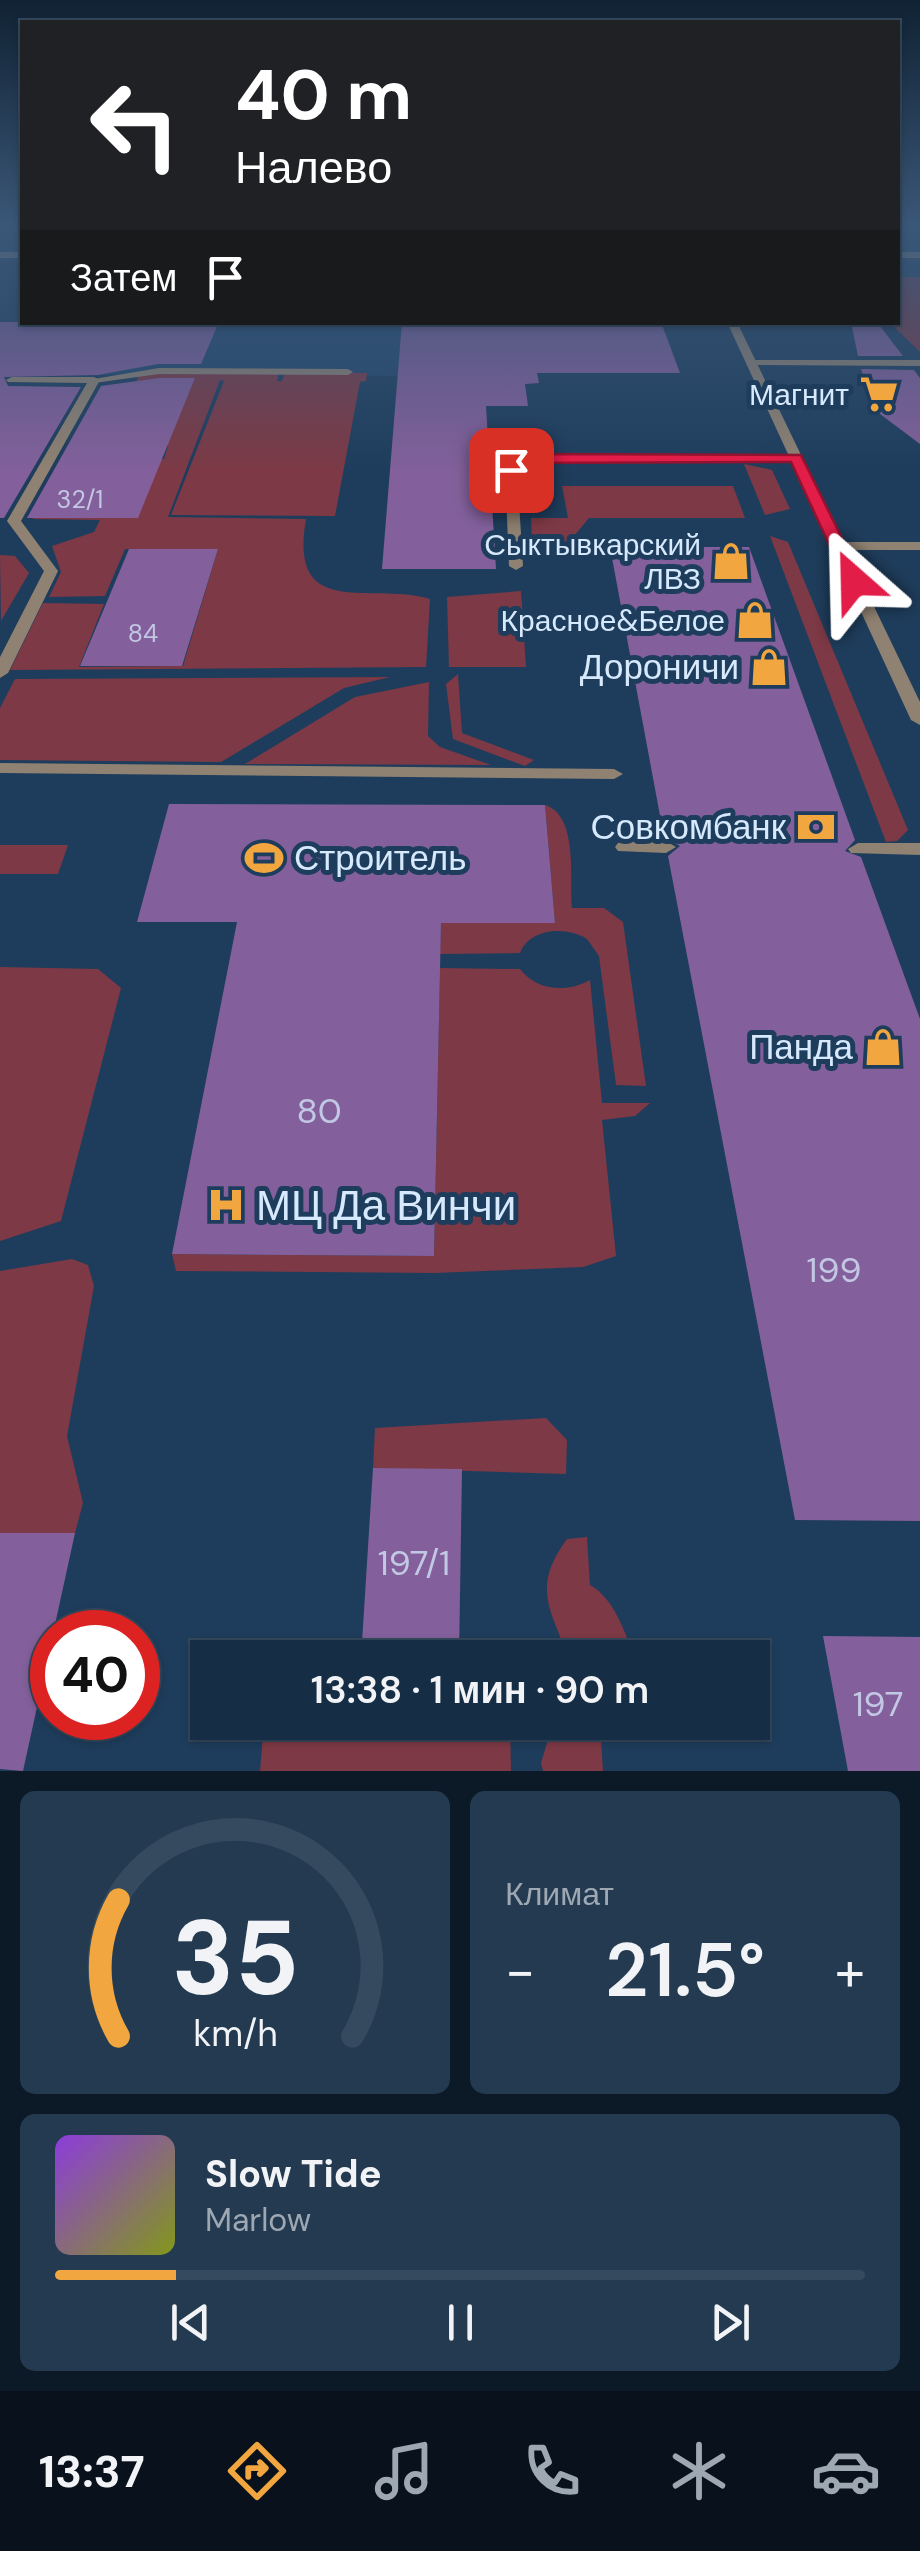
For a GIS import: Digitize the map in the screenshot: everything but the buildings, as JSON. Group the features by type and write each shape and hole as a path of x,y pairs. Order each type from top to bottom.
{"street":[{"path":"733,325 920,720"},
{"path":"751,363 920,363"},
{"path":"6,380 94,380 159,371 348,372"},
{"path":"0,673 51,570 14,521 94,380"},
{"path":"516,566 511,470 524,458 796,458"},
{"path":"838,546 920,546"},
{"path":"0,768 614,774"},
{"path":"625,848 666,848"},
{"path":"858,849 920,849"}],"shaded area":[{"path":"900,308 920,308 920,352 892,325 900,325"},
{"path":"77,325 406,325 400,376 40,375"},
{"path":"279,373 277,381 282,381 285,373 367,373 366,381 360,382 335,516 171,515 224,381 220,380 168,517 306,519 304,551 309,572 322,585 339,591 430,599 426,667 10,670 43,603 104,604 79,667 183,666 218,549 125,549 105,596 49,597 61,572 52,546 94,532 100,520 33,519 63,465 164,459 168,446 135,384 139,375"},
{"path":"744,464 772,470 790,509 765,515"},
{"path":"562,486 733,486 745,518 589,518 565,547 532,546 531,518 568,518"},
{"path":"770,536 788,542 908,830 897,841 886,842"},
{"path":"0,555 15,556 29,573 1,621"},
{"path":"521,591 526,667 449,667 447,597"},
{"path":"458,674 462,733 534,760 525,766 453,739 446,684"},
{"path":"390,677 344,688 221,762 0,760 0,708 15,679"},
{"path":"429,682 428,736 440,747 491,765 245,764 355,697"},
{"path":"545,805 556,811 568,834 572,908 604,908 623,922 646,1086 616,1085 599,956 587,939 569,932 549,932 532,938 520,953 440,954 441,923 555,923"},
{"path":"0,845 68,845 58,874 0,874"},
{"path":"0,967 98,969 121,988 61,1221 0,1241"},
{"path":"440,968 520,969 535,982 553,988 572,987 590,980 602,1103 650,1103 635,1116 602,1120 616,1256 583,1267 434,1273 176,1271 172,1254 434,1256"},
{"path":"72,1259 88,1265 94,1286 67,1436 83,1503 75,1533 0,1533 0,1271"},
{"path":"546,1418 567,1440 566,1474 373,1468 375,1428"},
{"path":"587,1537 590,1585 612,1607 628,1640 562,1640 547,1585 556,1556 567,1539"},
{"path":"263,1740 510,1740 511,1771 260,1771"},
{"path":"548,1740 601,1740 603,1771 543,1771 541,1763"}],"place":[{"name":"Магнит","path":"879,394"},
{"name":"Сыктывкарский ЛВЗ","path":"731,561"},
{"name":"Красное&Белое","path":"755,620"},
{"name":"Дороничи","path":"769,667"},
{"name":"Совкомбанк","path":"816,827"},
{"name":"Строитель","path":"264,858"},
{"name":"Панда","path":"883,1047"},
{"name":"МЦ Да Винчи","path":"226,1205"}],"route":[{"path":"511,470 524,458 796,458 854,581"}]}
